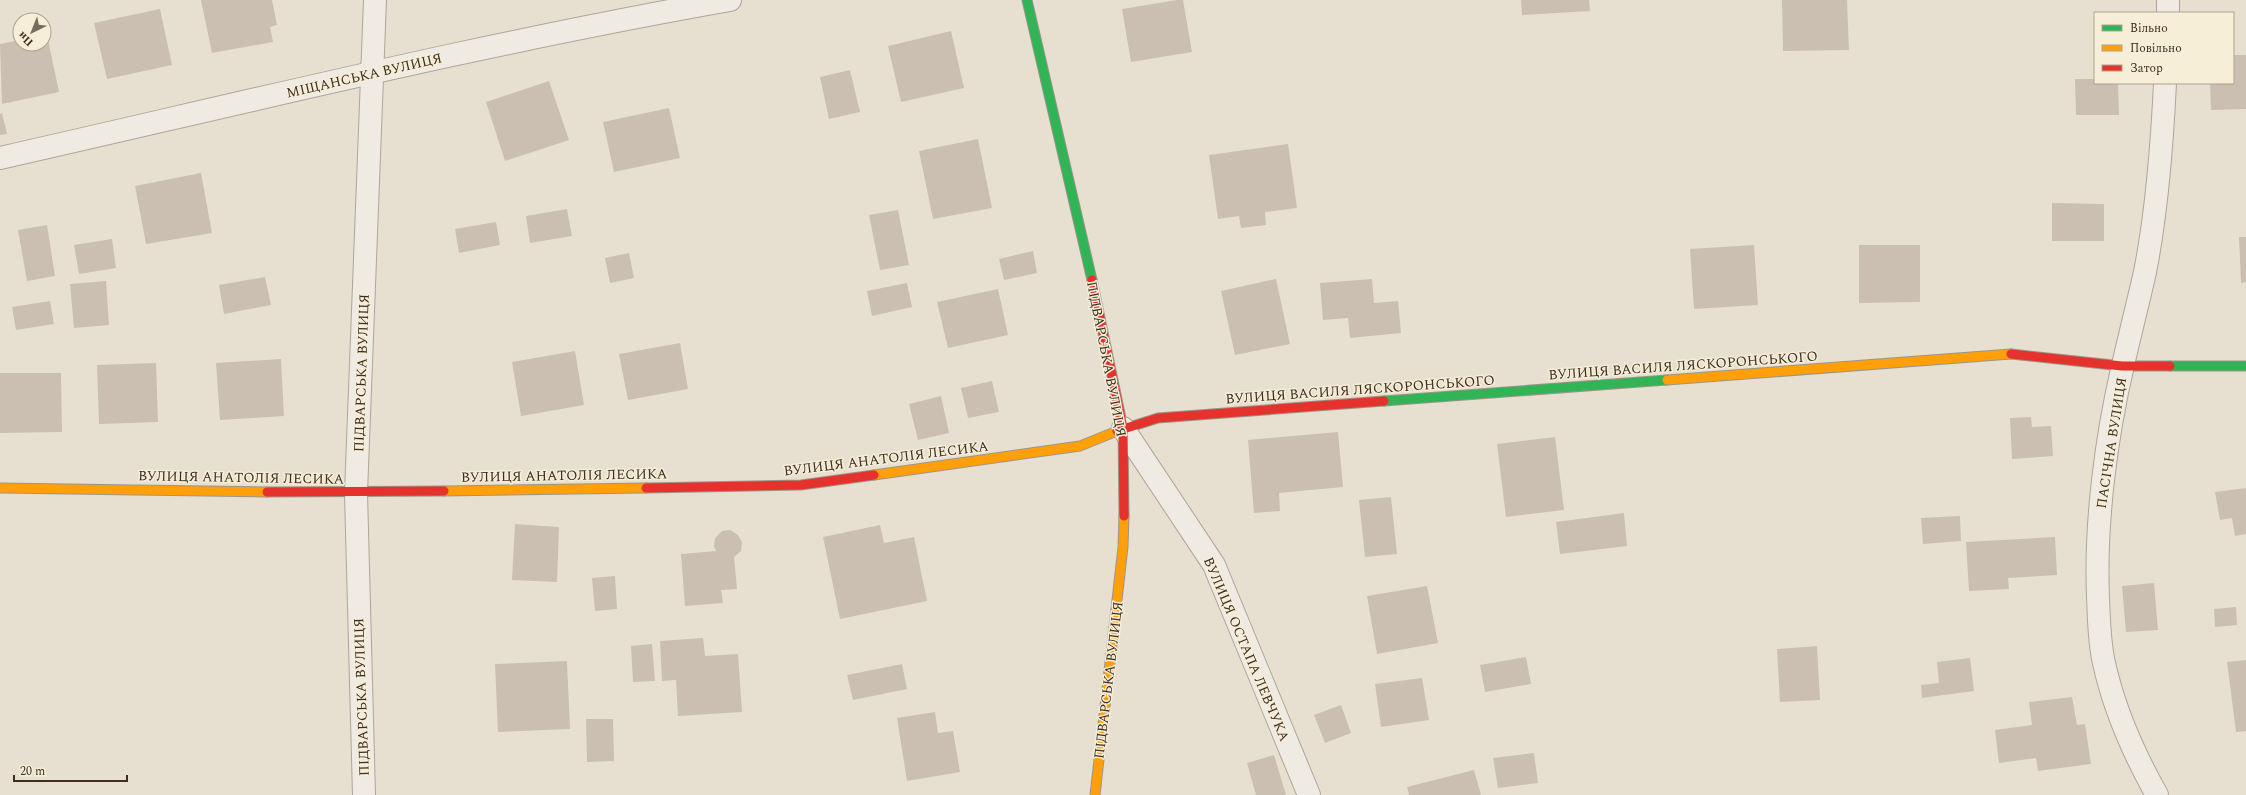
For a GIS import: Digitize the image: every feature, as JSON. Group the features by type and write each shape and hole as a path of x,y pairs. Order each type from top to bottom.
{"street":[{"name":"ПІДВАРСЬКА ВУЛИЦЯ","path":"364,795 356,493 374,72 375,0"},
{"name":"МІЩАНСЬКА ВУЛИЦЯ","path":"0,158 374,72 610,21 730,0"},
{"name":"ПІДВАРСЬКА ВУЛИЦЯ","path":"1027,0 1087,259 1123,428 1125,492 1123,547 1095,795"},
{"path":"2168,0 2168,12"},
{"name":"ПАСІЧНА ВУЛИЦЯ","path":"2157,795 2115,705 2103,662 2099,629 2097,566 2099,522 2122,366 2145,269 2163,132 2165,84"},
{"name":"ВУЛИЦЯ ВАСИЛЯ ЛЯСКОРОНСЬКОГО","path":"1123,428 1158,418 2016,354 2122,366 2246,366"},
{"name":"ВУЛИЦЯ АНАТОЛІЯ ЛЕСИКА","path":"0,488 356,493 802,486 1080,446 1123,428"},
{"name":"ВУЛИЦЯ ОСТАПА ЛЕВЧУКА","path":"1123,428 1214,566 1309,795"}],"building":[{"path":"201,0 272,0 277,25 270,27 273,42 212,53"},
{"path":"1183,0 1192,52 1131,62 1122,9"},
{"path":"1521,0 1589,0 1590,11 1522,15"},
{"path":"1782,0 1847,0 1849,50 1783,51"},
{"path":"160,9 172,65 107,79 94,23"},
{"path":"951,31 964,88 901,102 888,46"},
{"path":"12,42 12,52 51,52 59,92 2,104 0,44"},
{"path":"2234,55 2246,55 2246,109 2211,110 2210,84 2234,84"},
{"path":"850,70 860,112 829,119 820,77"},
{"path":"2075,79 2094,79 2094,84 2118,84 2119,115 2076,115"},
{"path":"549,81 569,140 505,161 486,102"},
{"path":"669,108 680,158 614,172 603,122"},
{"path":"2,113 7,134 0,135 0,114"},
{"path":"978,139 992,208 933,219 919,151"},
{"path":"1288,144 1297,208 1265,212 1266,225 1241,228 1239,216 1218,219 1209,155"},
{"path":"201,173 212,233 146,244 135,186"},
{"path":"2052,203 2104,204 2104,241 2052,241"},
{"path":"567,209 572,236 530,243 526,216"},
{"path":"898,210 909,265 880,270 869,215"},
{"path":"496,222 500,245 459,253 455,229"},
{"path":"47,225 55,276 27,281 18,230"},
{"path":"2239,237 2246,237 2246,282 2241,283"},
{"path":"112,239 116,268 79,274 74,245"},
{"path":"1754,245 1758,305 1694,309 1690,249"},
{"path":"1859,245 1920,245 1920,302 1859,303"},
{"path":"1033,251 1037,273 1004,280 999,259"},
{"path":"629,253 634,278 610,283 605,258"},
{"path":"265,277 271,305 224,314 219,285"},
{"path":"1276,279 1290,344 1235,355 1221,291"},
{"path":"1372,279 1374,303 1398,301 1401,333 1350,338 1348,318 1323,320 1320,283"},
{"path":"106,281 109,325 74,328 70,284"},
{"path":"907,283 912,307 872,316 867,291"},
{"path":"998,289 1008,335 948,348 937,302"},
{"path":"50,301 54,324 16,330 12,307"},
{"path":"680,343 688,389 628,400 619,354"},
{"path":"575,351 584,405 521,416 512,362"},
{"path":"281,359 284,416 220,420 216,363"},
{"path":"156,363 158,422 99,424 97,365"},
{"path":"0,373 61,373 62,432 0,433"},
{"path":"992,381 999,412 968,418 961,388"},
{"path":"941,396 949,433 918,440 909,404"},
{"path":"2031,417 2032,427 2051,426 2053,456 2012,459 2010,418"},
{"path":"1338,432 1343,487 1279,493 1280,511 1254,513 1248,440"},
{"path":"1555,437 1564,510 1506,517 1497,444"},
{"path":"2246,488 2246,534 2235,536 2232,518 2220,520 2215,492"},
{"path":"1391,497 1397,554 1365,557 1359,500"},
{"path":"1624,513 1627,546 1560,554 1556,522"},
{"path":"1960,516 1961,541 1923,544 1921,518"},
{"path":"515,524 559,527 557,582 512,580"},
{"path":"880,525 884,543 914,537 927,601 840,619 823,537"},
{"path":"730,530 738,535 742,542 741,551 734,557 737,589 721,590 723,603 685,606 681,554 716,551 714,546 715,538 722,531"},
{"path":"2055,537 2057,575 2008,578 2009,589 1969,591 1966,542"},
{"path":"615,576 617,609 595,611 592,578"},
{"path":"2154,583 2158,630 2126,632 2122,586"},
{"path":"1427,586 1438,643 1377,654 1367,596"},
{"path":"2236,607 2237,625 2215,627 2214,609"},
{"path":"703,638 705,656 738,654 742,712 678,716 676,680 662,681 660,641"},
{"path":"652,644 655,681 633,682 631,646"},
{"path":"1817,646 1820,700 1780,702 1777,649"},
{"path":"1526,657 1531,684 1485,692 1480,665"},
{"path":"1970,658 1974,691 1922,698 1921,685 1939,683 1937,662"},
{"path":"2246,660 2246,731 2236,732 2227,662"},
{"path":"567,661 570,729 498,732 495,664"},
{"path":"902,664 907,689 853,700 847,675"},
{"path":"1422,678 1429,720 1381,727 1375,684"},
{"path":"2072,697 2077,725 2085,724 2091,764 2038,771 2036,758 1999,763 1995,730 2032,725 2029,702"},
{"path":"1341,705 1351,733 1325,743 1314,715"},
{"path":"935,712 938,733 953,731 960,772 907,781 897,718"},
{"path":"586,719 613,719 614,761 587,762"},
{"path":"1534,753 1538,783 1498,788 1493,758"},
{"path":"1274,755 1286,795 1256,795 1247,763"},
{"path":"1474,770 1481,795 1409,795 1407,787"}],"traffic: fast":[{"path":"1027,0 1092,280"},
{"path":"2170,366 2246,366"},
{"path":"1384,401 1667,380"}],"traffic: slow":[{"path":"1667,380 2011,354"},
{"path":"874,475 1080,446 1117,431"},
{"path":"0,488 267,492"},
{"path":"444,491 646,488"},
{"path":"1095,795 1123,547 1124,516"}],"traffic: jam":[{"path":"1092,280 1123,428 1124,516"},
{"path":"2011,354 2122,366 2170,366"},
{"path":"1117,431 1158,418 1384,401"},
{"path":"646,488 801,485 874,475"},
{"path":"267,492 444,491"}]}
